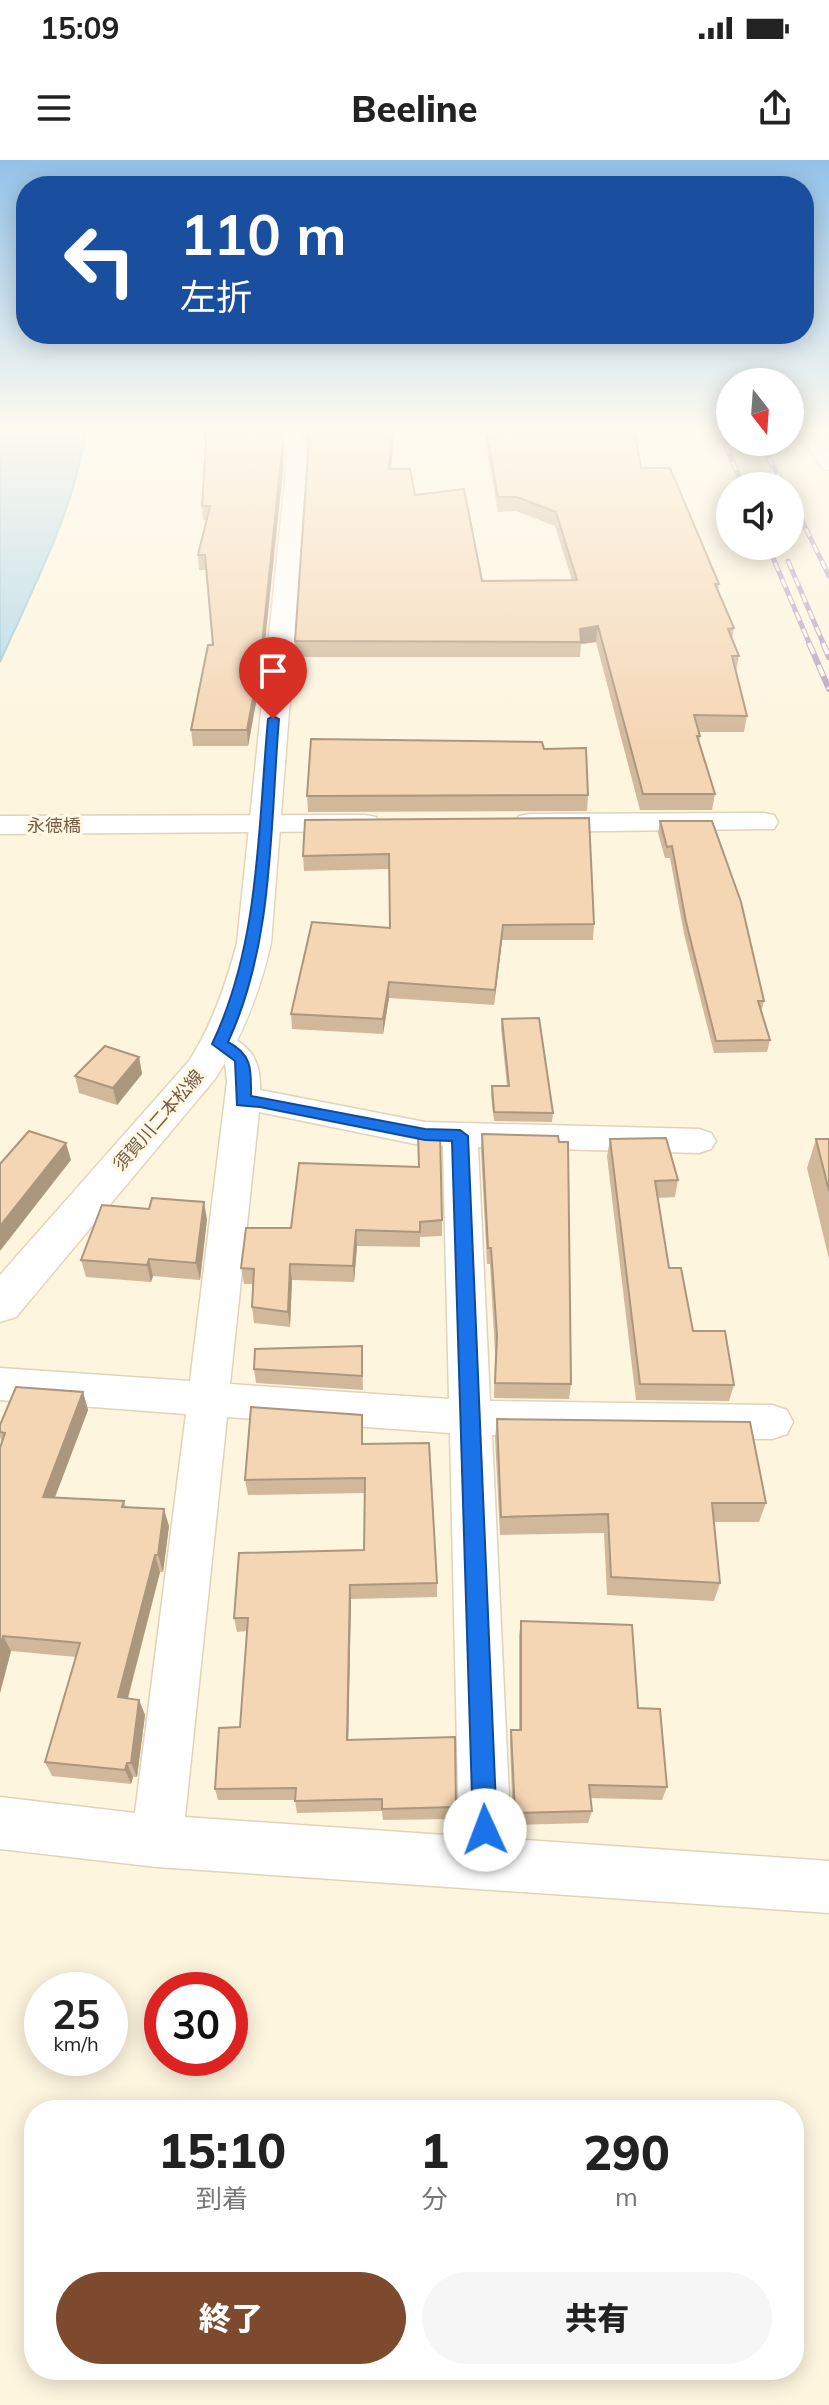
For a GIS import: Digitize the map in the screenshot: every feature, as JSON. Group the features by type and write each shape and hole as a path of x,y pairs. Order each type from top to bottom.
{"main road":[{"name":"須賀川二本松線","path":"0,1305 202,1070 220,1044 235,1011 254,943 291,534"},
{"path":"506,823 763,822"},
{"name":"永徳橋","path":"0,825 396,823"}],"street":[{"path":"157,1841 243,1102 243,1061 238,1054 220,1044"},
{"path":"243,1102 260,1101 425,1134 699,1141"},
{"path":"460,1136 473,1418 486,1861"},
{"path":"0,1384 473,1418 772,1422"},
{"path":"0,1823 157,1841 486,1861 829,1887"}],"water":[{"path":"0,534 57,534 39,577 0,662"}],"building":[{"path":"203,534 273,534 261,655 247,730 191,730 208,645 213,645 205,555 198,555"},
{"path":"302,534 473,534 482,581 577,580 563,534 698,534 734,628 728,629 739,656 732,656 747,716 694,715 700,736 697,736 715,794 643,794 598,626 580,629 581,642 295,641"},
{"path":"311,739 542,742 544,749 586,748 588,795 307,796"},
{"path":"589,818 594,924 503,925 495,990 389,982 383,1019 291,1014 312,922 390,928 389,854 303,856 305,820"},
{"path":"660,821 712,821 741,902 764,1001 758,1001 770,1040 716,1041 686,922 672,846 667,847"},
{"path":"539,1018 553,1113 494,1112 492,1086 509,1086 502,1019"},
{"path":"105,1046 139,1057 113,1088 75,1076"},
{"path":"29,1131 66,1143 0,1226 0,1164"},
{"path":"418,1133 440,1133 442,1220 420,1222 420,1232 356,1230 353,1266 290,1264 288,1312 252,1307 254,1269 241,1268 246,1228 291,1228 299,1163 419,1167"},
{"path":"482,1134 558,1136 559,1142 568,1142 571,1384 495,1383 497,1336 491,1248 488,1248"},
{"path":"666,1138 678,1180 655,1181 669,1268 681,1268 693,1331 725,1331 734,1385 640,1384 610,1139"},
{"path":"816,1139 829,1139 829,1191"},
{"path":"152,1198 204,1202 196,1263 149,1259 147,1265 81,1260 102,1205 149,1209"},
{"path":"362,1346 362,1376 254,1369 255,1349"},
{"path":"16,1387 83,1392 43,1497 124,1501 122,1507 164,1509 158,1555 155,1555 118,1697 139,1700 131,1763 127,1763 125,1770 45,1762 80,1643 3,1636 0,1648 0,1448 5,1433 0,1432 0,1425"},
{"path":"251,1407 362,1415 362,1444 429,1443 437,1583 350,1585 347,1740 455,1737 456,1807 382,1809 382,1799 295,1801 296,1788 215,1789 219,1728 240,1727 248,1618 234,1618 239,1553 364,1550 365,1478 245,1480"},
{"path":"497,1419 750,1422 766,1503 712,1503 720,1583 611,1577 608,1514 501,1517"},
{"path":"521,1621 632,1625 638,1708 660,1709 667,1787 589,1785 592,1811 515,1813 511,1730 521,1730"}],"railway":[{"path":"808,534 829,576"},
{"path":"774,560 810,645"},
{"path":"788,561 824,645"},
{"path":"809,643 829,689"},
{"path":"823,643 829,657"}],"route":[{"path":"273,719 254,943 235,1011 220,1044 238,1054 243,1061 243,1102 260,1101 425,1134 460,1136 473,1418 485,1830"}]}
